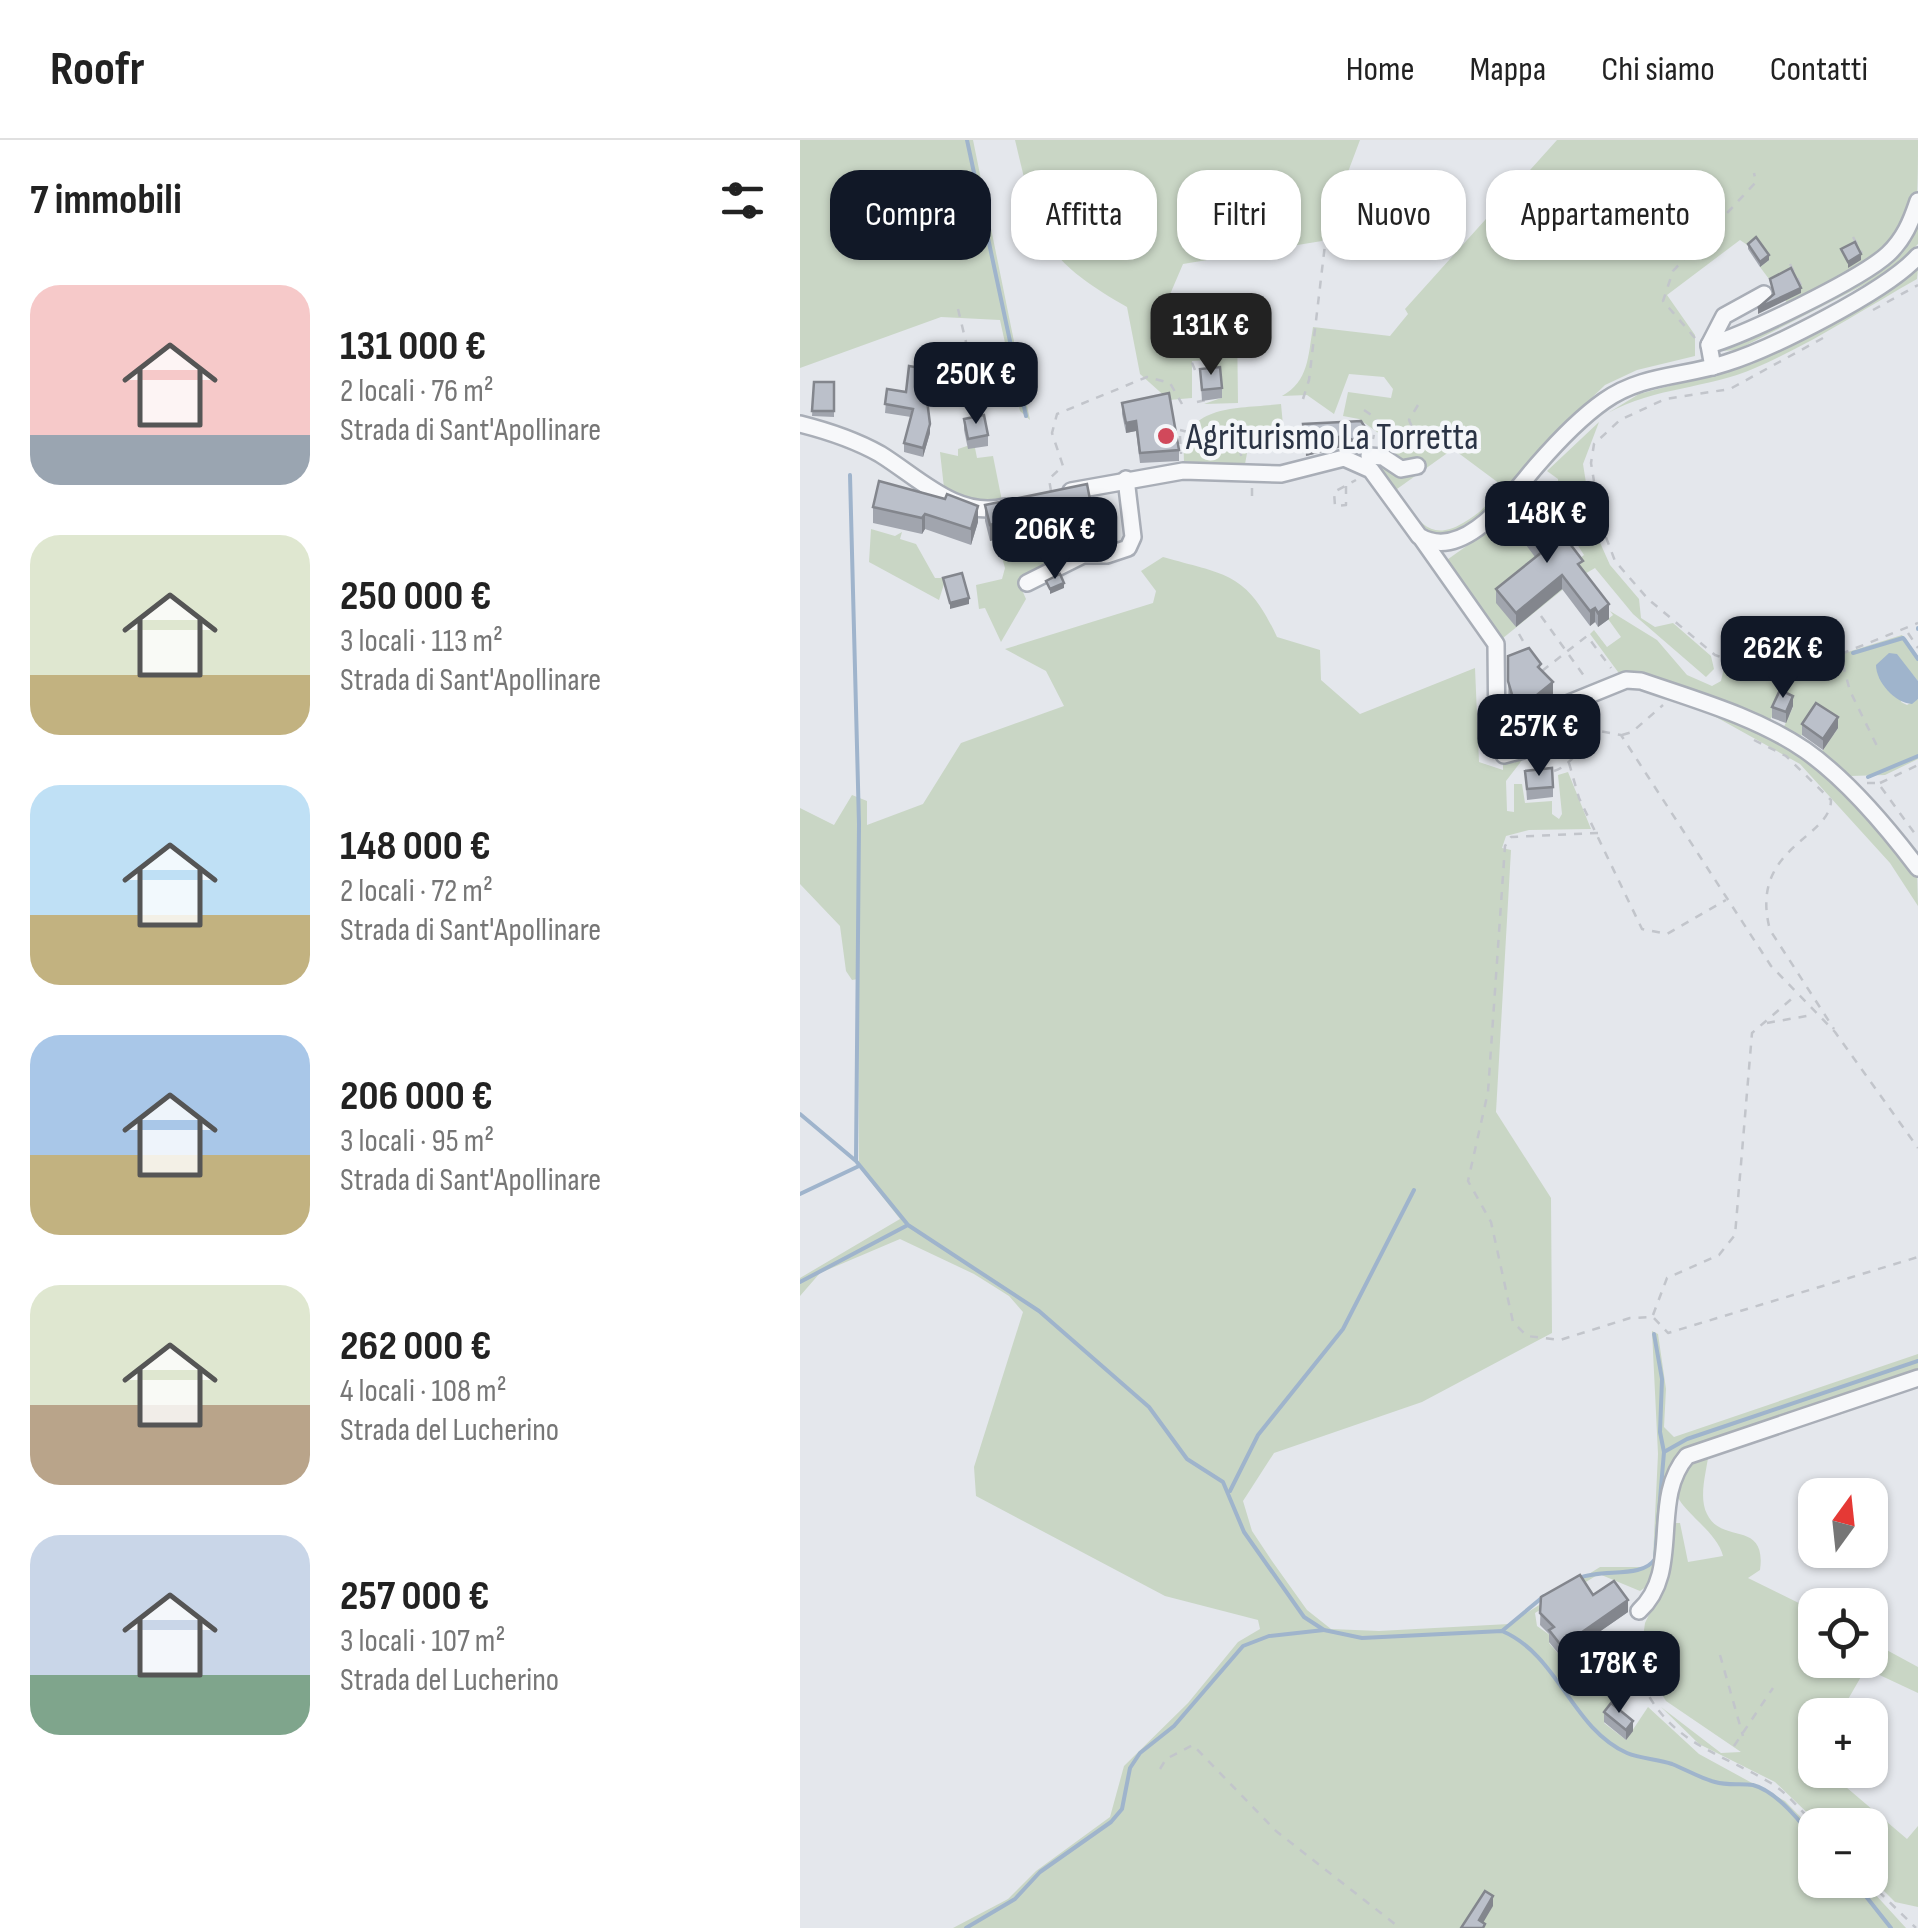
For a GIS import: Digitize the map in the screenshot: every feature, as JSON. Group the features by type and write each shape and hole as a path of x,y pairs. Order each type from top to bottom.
{"street":[{"path":"1709,346 1870,267 1903,237 1918,202"},
{"path":"1419,536 1430,542 1447,542 1496,515 1568,432 1625,388 1713,367 1761,348 1858,298 1918,256"},
{"path":"1713,367 1709,346 1724,316 1764,294"},
{"path":"800,424 838,434 878,453 966,508 989,511 1021,503"},
{"path":"1052,496 1182,471 1281,474 1340,458 1368,462 1383,457 1401,469 1417,466"},
{"path":"1368,462 1496,644 1497,743 1504,755 1522,750 1552,710 1634,680 1780,735 1842,783 1918,868"},
{"path":"1026,583 1083,555 1107,555 1128,548 1133,536 1126,480"},
{"path":"1639,1611 1659,1586 1671,1479 1687,1456 1918,1378"}],"path":[{"path":"1709,346 1697,340 1662,301 1673,271 1756,182 1754,172"},
{"path":"1853,237 1870,267"},
{"path":"1303,400 1310,380 1323,260"},
{"path":"1790,264 1808,299"},
{"path":"1867,313 1918,284"},
{"path":"958,309 978,392"},
{"path":"1194,370 1190,358 1233,345 1230,326"},
{"path":"1833,332 1730,389 1665,399 1620,420 1594,444 1590,463 1600,524 1615,561 1648,599 1715,655 1766,674 1840,654 1918,623"},
{"path":"1052,496 1049,479 1063,466 1052,433 1057,414 1147,377 1170,383 1180,394 1182,404"},
{"path":"1198,402 1206,400"},
{"path":"1417,466 1424,458 1422,445 1409,420 1418,405"},
{"path":"1364,410 1377,418 1373,439"},
{"path":"1182,471 1180,433 1239,444 1242,460 1250,462"},
{"path":"1346,486 1346,506 1335,506 1334,492 1346,486 1368,462"},
{"path":"1541,616 1591,686"},
{"path":"1906,630 1918,648"},
{"path":"1519,634 1541,672 1587,636 1616,675"},
{"path":"1840,654 1850,690 1878,748"},
{"path":"1554,771 1600,732 1632,732 1667,704"},
{"path":"1620,735 1796,996 1835,1032"},
{"path":"1750,738 1786,756 1831,800 1827,814 1779,859 1766,914 1770,930 1835,1032 1918,1148"},
{"path":"1568,762 1579,798 1642,930 1667,934 1728,900"},
{"path":"1842,783 1878,783 1918,765"},
{"path":"1878,783 1918,838"},
{"path":"1598,833 1512,837 1505,846 1488,1092 1468,1181 1491,1222 1513,1322 1527,1336 1560,1340 1630,1318 1653,1317"},
{"path":"1653,1317 1667,1278 1719,1255 1735,1235 1752,1033 1796,996"},
{"path":"1765,1024 1815,1014"},
{"path":"1653,1317 1668,1334 1918,1257"},
{"path":"1720,1654 1742,1736"},
{"path":"1642,1683 1662,1715 1700,1750 1774,1784 1798,1808"},
{"path":"1734,1746 1774,1688"},
{"path":"1160,1769 1166,1758 1192,1744 1276,1831 1400,1928"},
{"path":"1885,1898 1916,1928"}],"green space":[{"path":"800,140 973,140 979,170 830,170 830,260 991,260 991,228 1030,420 1020,411 1000,320 941,317 800,368"},
{"path":"1015,140 1360,140 1349,170 1321,170 1321,241 1301,244 1301,170 1177,170 1177,260 1207,260 1183,264 1159,320 1166,328 1187,326 1197,307 1221,304 1237,323 1238,403 1204,404 1221,398 1215,368 1209,367 1207,360 1192,361 1192,398 1169,400 1140,374 1127,307 1062,260 1157,260 1157,170 1023,170"},
{"path":"1557,140 1918,140 1917,196 1909,217 1882,250 1847,275 1788,305 1773,278 1769,279 1760,267 1769,260 1740,240 1725,251 1725,170 1530,170"},
{"path":"1918,211 1918,244 1891,271 1737,350 1722,351 1721,347 1875,269"},
{"path":"1486,219 1486,260 1713,260 1667,295 1695,335 1695,356 1637,370 1605,385 1535,453 1500,503 1446,536 1433,533 1413,518 1375,464 1384,437 1359,419 1343,416 1348,392 1391,398 1393,389 1384,377 1349,374 1334,414 1307,395 1282,396 1302,375 1313,327 1390,336 1408,314 1405,309 1449,260 1466,260 1466,241","holes":["1453,449 1500,484 1488,502 1451,529 1431,529 1410,509 1397,489"]},
{"path":"1918,269 1917,279 1776,359 1737,375 1644,398 1608,413 1639,394 1753,364"},
{"path":"1281,404 1284,436 1250,437 1245,464 1288,467 1234,468 1184,461 1191,428 1202,419 1230,409"},
{"path":"1599,422 1583,464 1593,527 1610,565 1639,599 1641,618 1655,627 1673,623 1711,656 1714,669 1706,677 1633,614 1595,568 1583,575 1574,563 1584,555 1552,505 1558,496 1558,479 1547,471"},
{"path":"975,448 977,458 993,456 1002,501 968,502 944,488 940,452 958,456 958,449"},
{"path":"1506,518 1566,587 1503,638 1444,562"},
{"path":"1050,524 1060,555 1076,552 1018,581 1026,599 1001,642 985,608 979,609 976,585 1002,579 1005,568 997,539"},
{"path":"871,529 895,536 902,532 900,539 916,544 935,578 962,578 944,584 939,600 869,562"},
{"path":"1163,557 1232,579 1255,600 1277,637 1320,650 1321,680 1360,714 1475,668 1479,762 1503,770 1503,761 1514,763 1533,746 1506,781 1507,811 1514,812 1514,784 1522,784 1525,803 1552,801 1552,814 1559,819 1562,814 1558,775 1568,772 1591,829 1529,830 1506,836 1502,848 1511,850 1496,1112 1551,1198 1552,1333 1422,1402 1274,1453 1243,1501 1252,1531 1307,1610 1331,1629 1379,1631 1509,1624 1600,1567 1648,1567 1653,1559 1658,1454 1652,1331 1658,1334 1666,1389 1664,1427 1674,1437 1918,1354 1918,1370 1684,1451 1666,1477 1656,1580 1640,1591 1599,1574 1535,1613 1537,1626 1554,1638 1549,1643 1567,1664 1619,1657 1625,1672 1613,1676 1621,1698 1604,1723 1626,1740 1648,1707 1699,1754 1785,1801 1798,1814 1798,1898 1878,1898 1906,1928 953,1928 1008,1899 1036,1871 1110,1817 1124,1766 1188,1703 1238,1642 1260,1629 1258,1620 1165,1596 976,1496 974,1467 1023,1312 1009,1296 974,1274 900,1239 820,1273 800,1296 800,1278 900,1219 859,1167 858,979 852,980 846,971 840,926 800,884 800,808 834,825 852,795 867,801 867,825 923,804 961,743 1064,706 1046,671 1005,649 1153,603 1156,591 1141,571"},
{"path":"1610,611 1657,640 1687,675 1712,686 1721,681 1725,663 1772,676 1902,635 1918,656 1918,681 1913,675 1901,702 1907,705 1918,699 1918,759 1885,775 1850,776 1821,753 1838,728 1816,714 1799,739 1782,731 1793,707 1780,701 1768,724 1629,673 1621,676 1590,634 1594,630 1607,647 1621,637 1608,619 1613,615"},
{"path":"1698,707 1780,740 1840,784 1917,871 1918,906 1890,863 1800,764"},
{"path":"1709,1451 1703,1492 1707,1514 1722,1529 1757,1544 1760,1570 1748,1578 1798,1603 1798,1678 1860,1678 1849,1698 1798,1698 1798,1788 1847,1788 1871,1808 1802,1808 1775,1782 1699,1744 1661,1707 1721,1753 1741,1752 1666,1701 1640,1659 1645,1623 1666,1579 1672,1523 1680,1523 1688,1562 1723,1556 1675,1491 1675,1478 1686,1465"},
{"path":"1888,1651 1918,1667 1918,1693 1886,1678"},
{"path":"1888,1823 1907,1839 1918,1826 1918,1907 1895,1902 1888,1895"}],"water":[{"path":"1889,653 1897,654 1918,681 1918,699 1912,704 1893,696 1879,678 1876,665"}],"building":[{"path":"1756,237 1769,255 1760,262 1748,244"},
{"path":"1855,242 1861,254 1848,262 1841,249"},
{"path":"1791,268 1801,288 1758,308 1774,294 1770,279"},
{"path":"909,366 921,368 918,383 925,384 930,424 923,448 904,443 913,409 885,404 887,389 906,392"},
{"path":"1220,367 1222,388 1202,390 1200,369"},
{"path":"814,382 834,382 834,411 812,411"},
{"path":"1169,393 1179,450 1140,453 1136,421 1126,423 1122,403"},
{"path":"984,415 988,435 968,439 964,419"},
{"path":"1361,421 1368,432 1359,442 1342,436 1306,446 1303,424"},
{"path":"879,481 945,499 947,494 978,506 971,529 925,514 922,518 873,507"},
{"path":"1087,484 1091,505 1054,512 1053,506 990,525 985,505"},
{"path":"1522,493 1533,507 1527,512 1548,539 1561,532 1583,561 1578,564 1609,604 1598,613 1595,608 1590,611 1562,575 1516,613 1496,589 1542,552 1506,504"},
{"path":"962,573 969,598 950,603 943,578"},
{"path":"1060,574 1064,583 1050,589 1046,581"},
{"path":"1529,648 1541,664 1538,667 1553,682 1517,711 1508,681 1508,656"},
{"path":"1780,690 1793,696 1786,712 1772,707"},
{"path":"1514,701 1514,720 1509,721 1508,702"},
{"path":"1816,703 1838,717 1823,739 1802,724"},
{"path":"1552,768 1553,787 1527,789 1525,771"},
{"path":"1580,1575 1593,1595 1614,1581 1628,1600 1572,1639 1576,1646 1567,1653 1549,1630 1554,1627 1540,1613 1541,1597"},
{"path":"1611,1703 1633,1721 1626,1730 1604,1712"},
{"path":"1485,1891 1493,1896 1479,1920 1485,1924 1483,1928 1461,1928"}],"waterway":[{"path":"967,140 1026,416"},
{"path":"850,475 859,824 856,1160"},
{"path":"1853,653 1903,638"},
{"path":"1904,639 1918,659"},
{"path":"1760,679 1805,672 1837,659"},
{"path":"1868,777 1918,756"},
{"path":"800,1114 856,1161 908,1225 1039,1311 1149,1407 1187,1459 1223,1482 1244,1532 1304,1617 1324,1630 1362,1638 1502,1631 1538,1657 1608,1742 1627,1753 1672,1764 1709,1780 1762,1788 1798,1820"},
{"path":"800,1194 859,1166"},
{"path":"1230,1491 1258,1435 1343,1329 1414,1190"},
{"path":"800,1282 906,1226"},
{"path":"1654,1334 1662,1379 1660,1432 1664,1452"},
{"path":"1579,1578 1641,1569 1655,1559 1664,1452 1687,1439 1918,1361"},
{"path":"1502,1631 1544,1596"},
{"path":"966,1928 1015,1899 1040,1872 1111,1822 1122,1809 1130,1768 1140,1753 1174,1726 1243,1646 1269,1636 1324,1630"},
{"path":"1867,1898 1891,1928"}],"place":[{"name":"Agriturismo La Torretta","path":"1166,436"}]}
